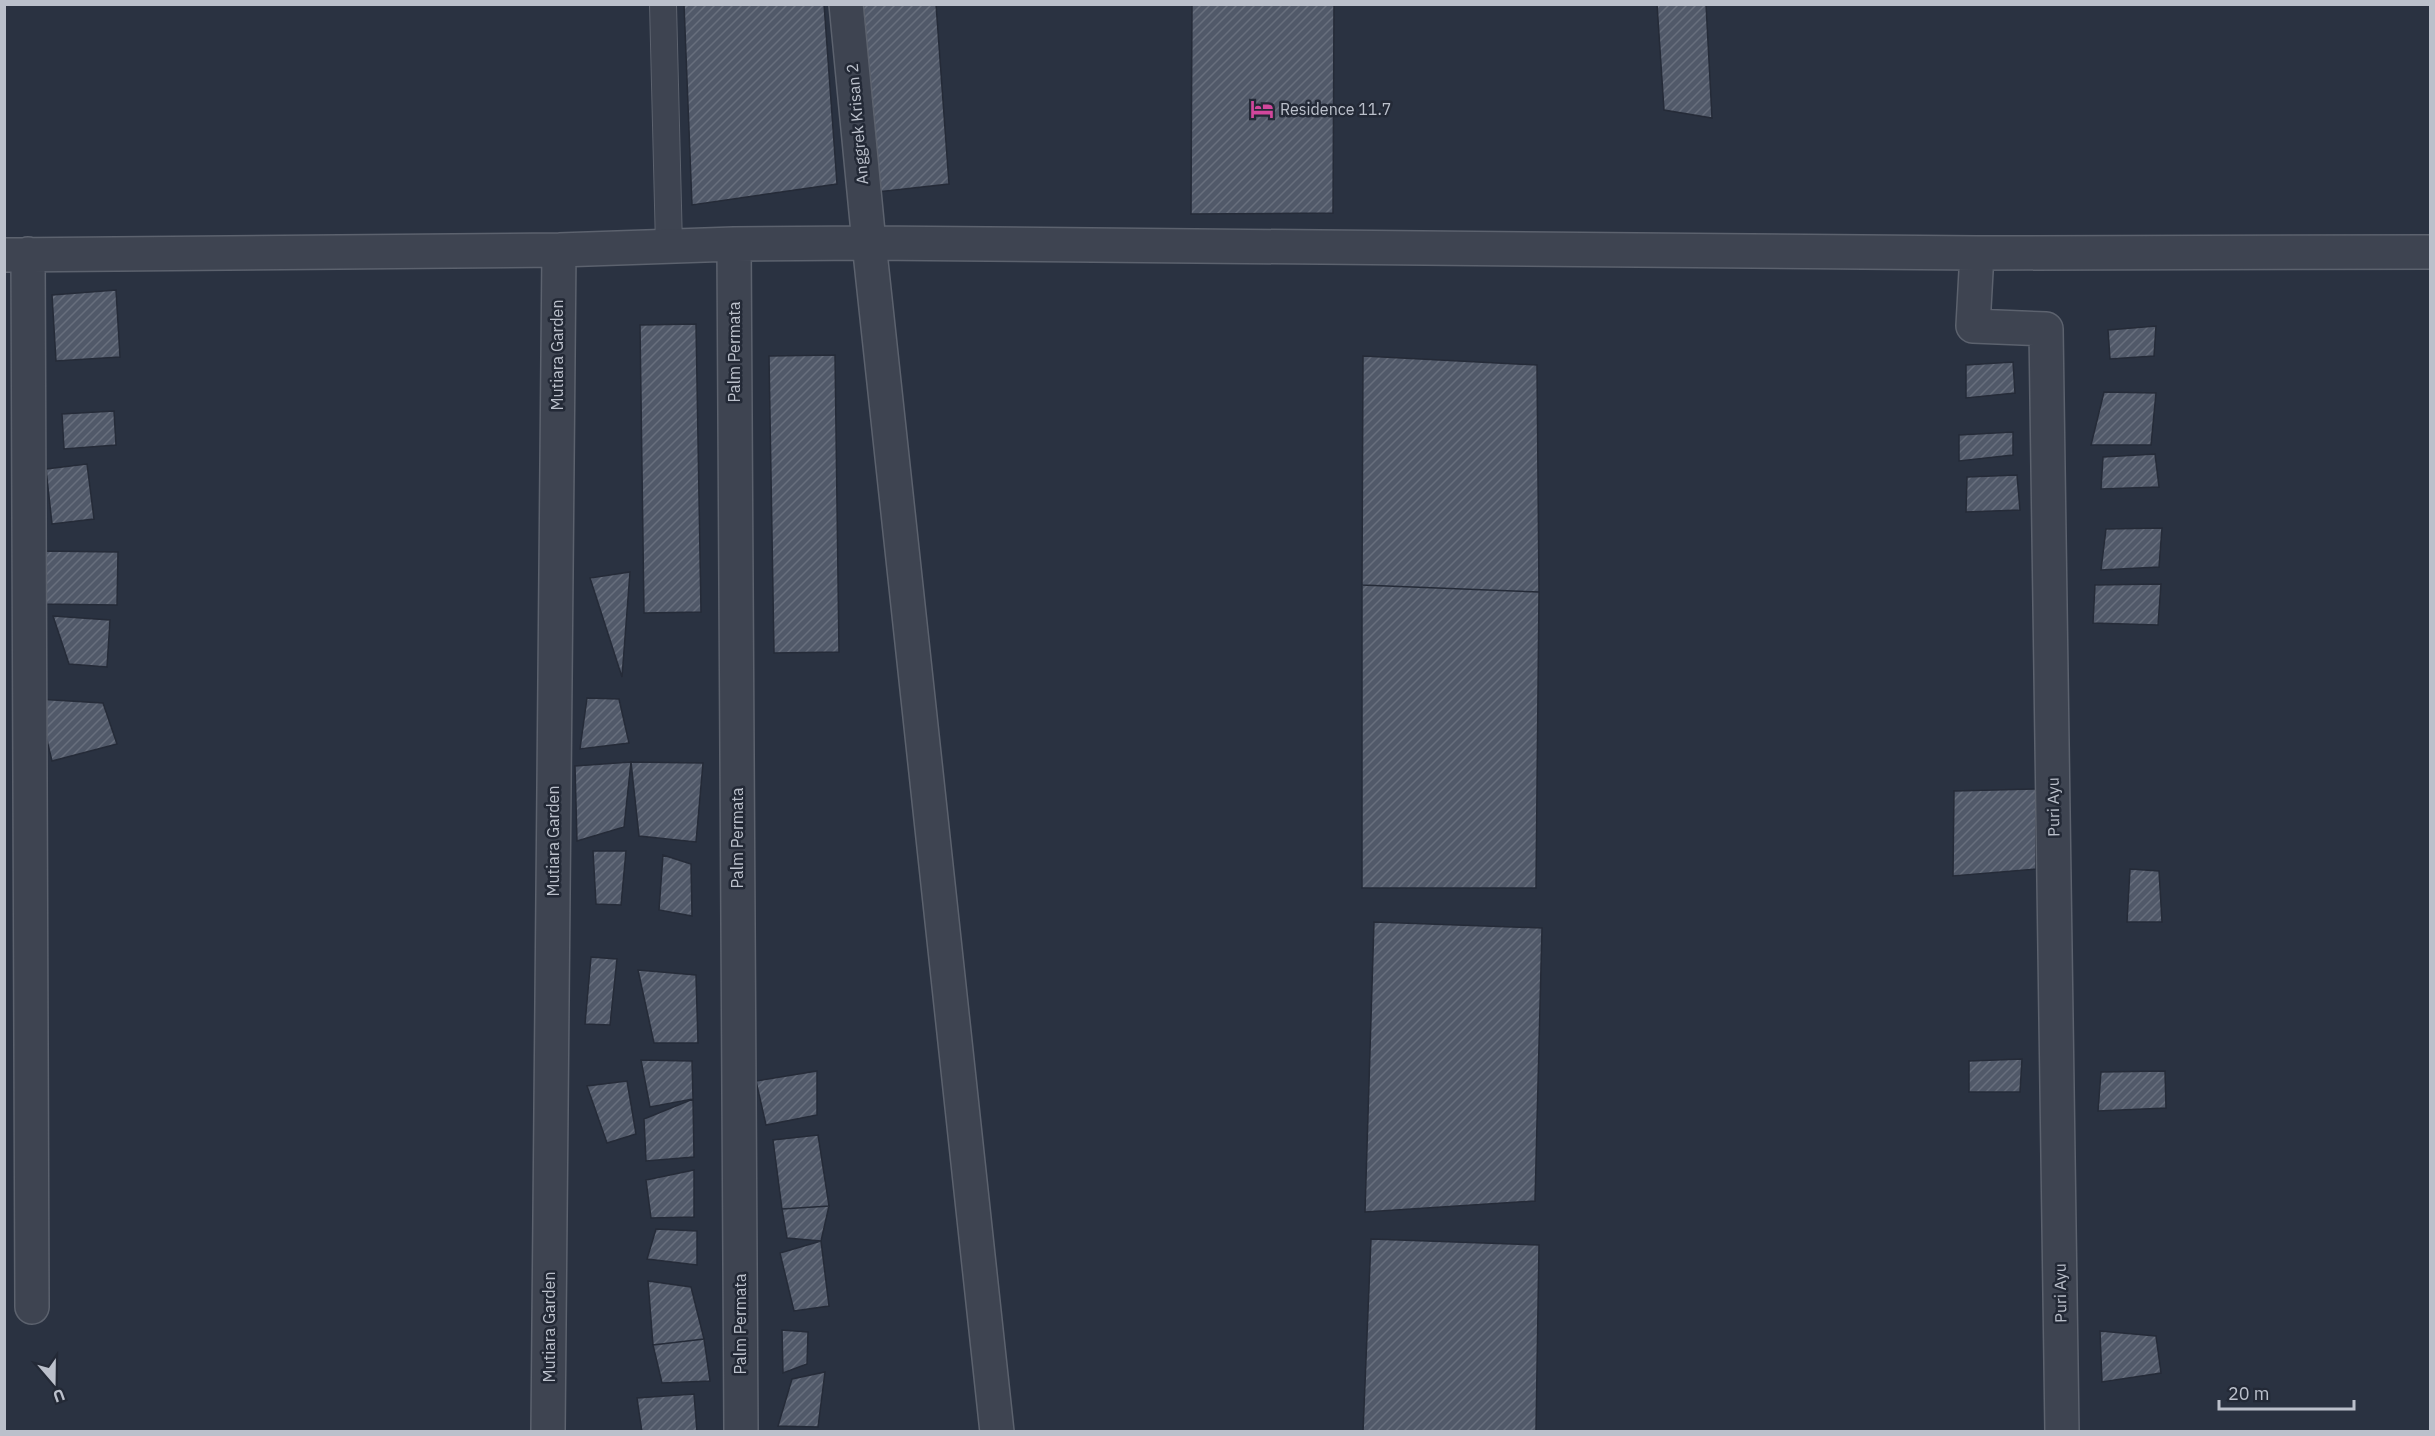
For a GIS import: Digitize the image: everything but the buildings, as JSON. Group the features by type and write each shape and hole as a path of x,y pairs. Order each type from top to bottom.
{"street":[{"name":"Anggrek Krisan 2","path":"846,4 869,243 997,1431"},
{"path":"32,1307 16,254 558,250 734,244 869,243 1977,253 2430,252"},
{"name":"Palm Permata","path":"734,244 741,1431"},
{"name":"Mutiara Garden","path":"548,1431 558,250"},
{"name":"Puri Ayu","path":"1977,253 1973,326 2046,329 2062,1431"}],"lane":[{"path":"663,4 669,246"}],"place":[{"name":"Residence 11.7","path":"1262,109"}]}
